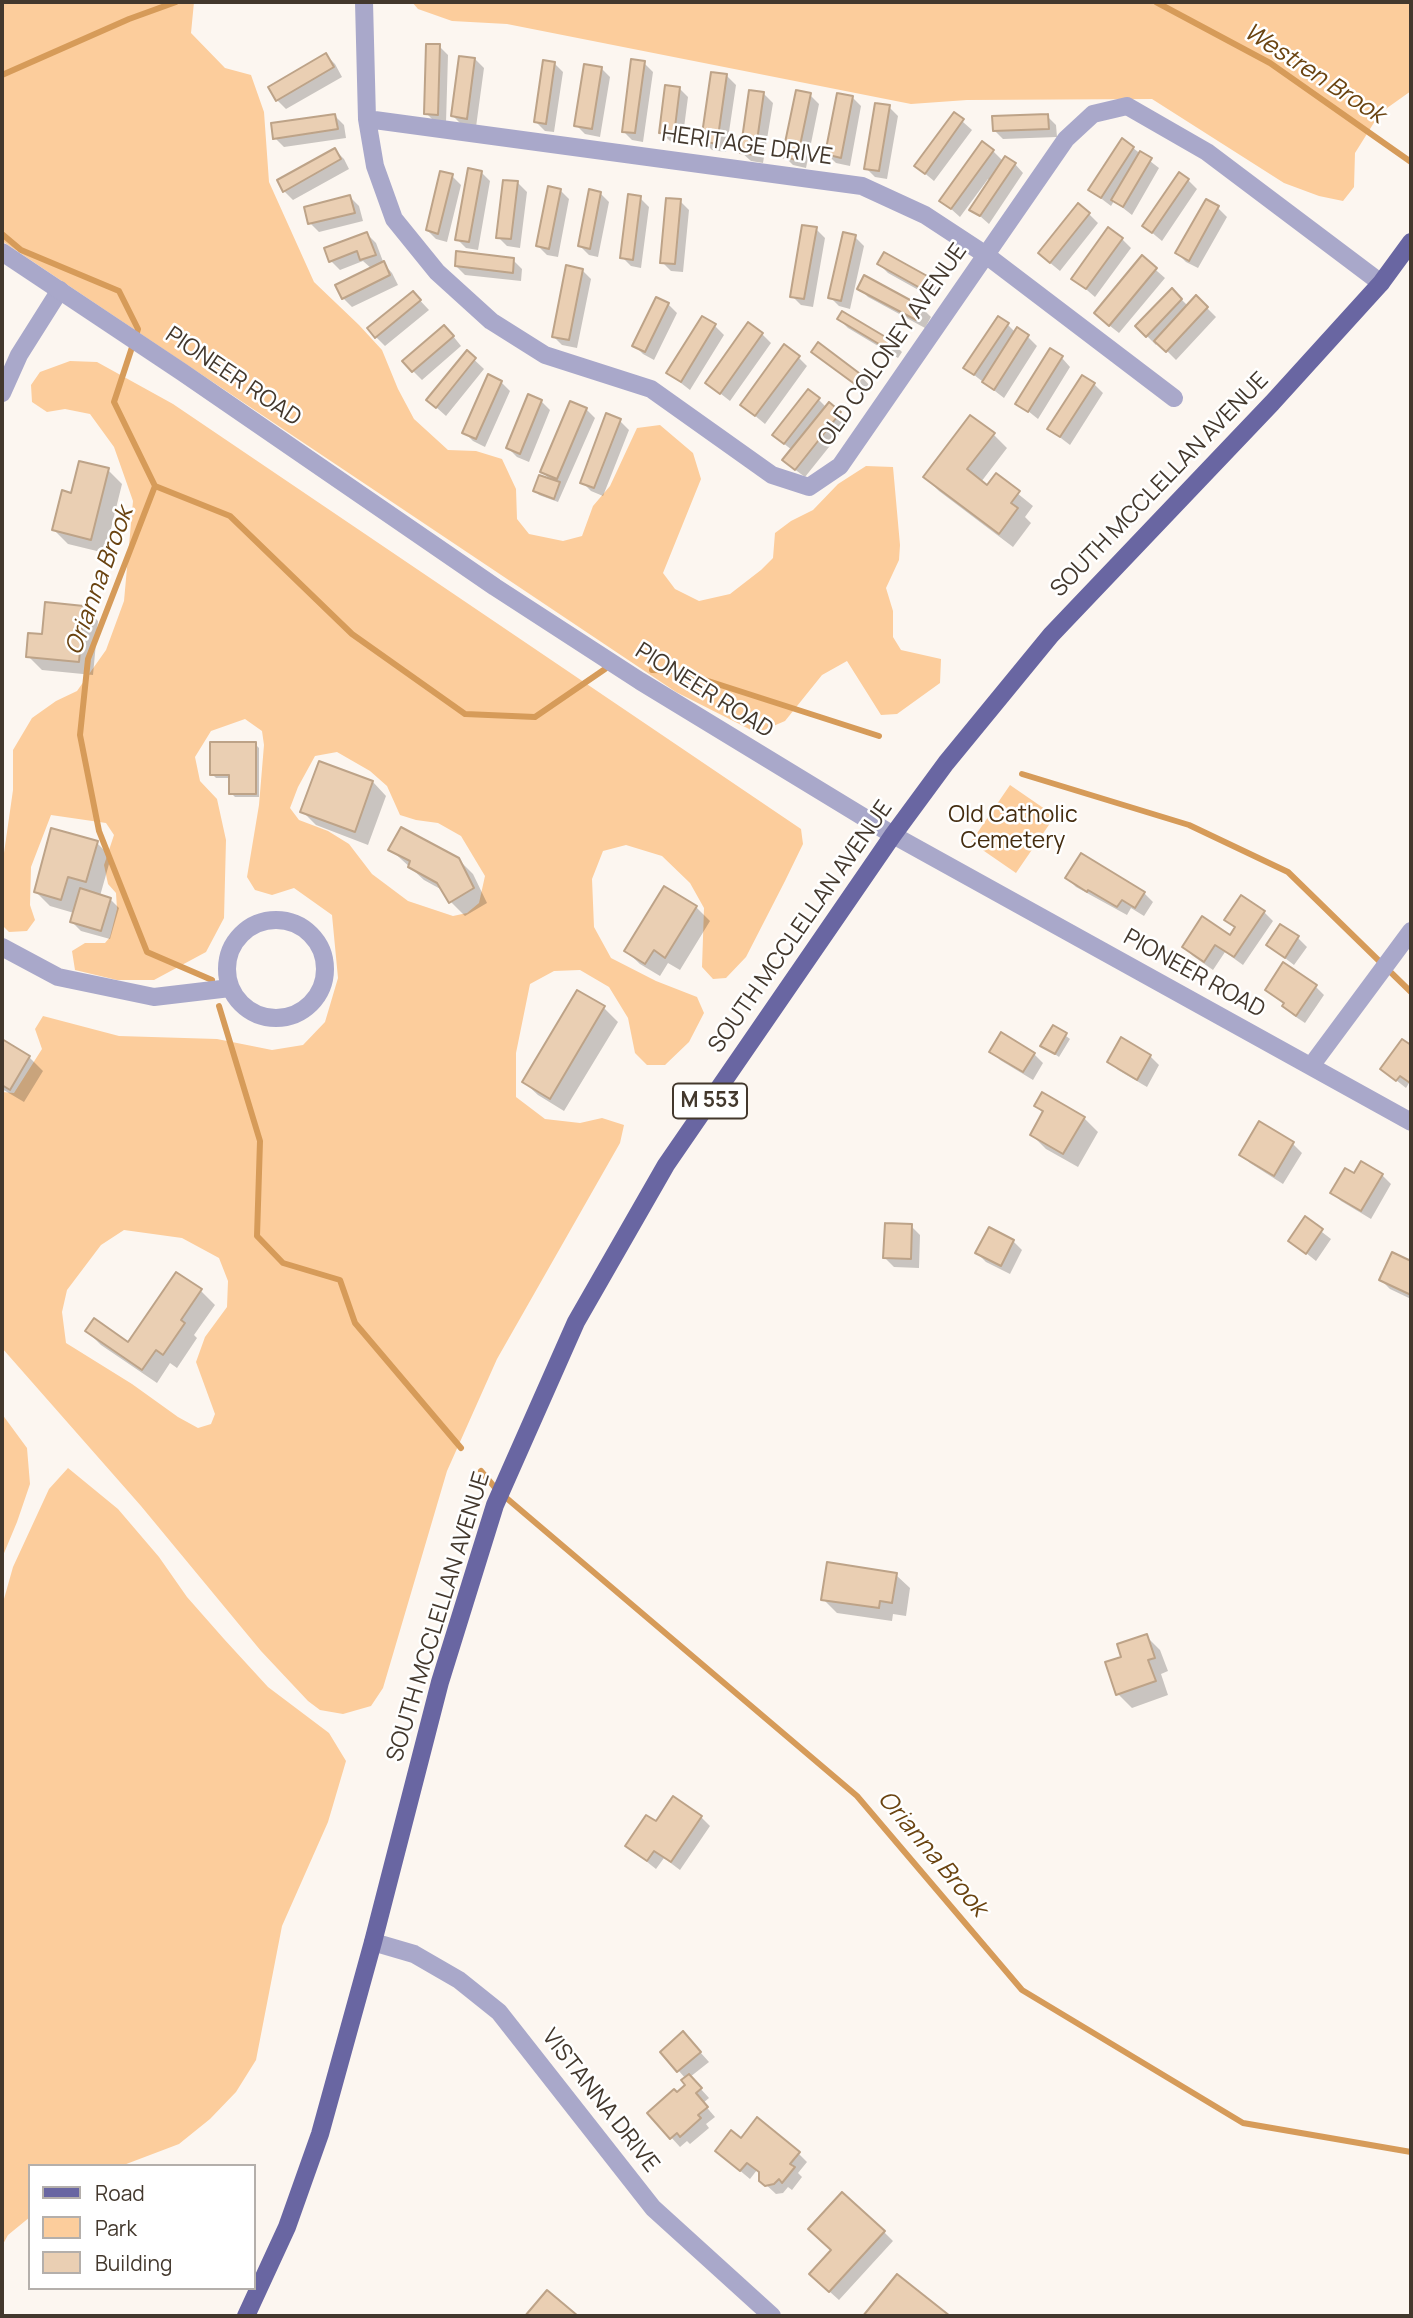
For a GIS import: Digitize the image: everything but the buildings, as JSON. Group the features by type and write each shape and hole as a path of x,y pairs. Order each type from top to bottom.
{"main road":[{"name":"SOUTH MCCLELLAN AVENUE","path":"246,2316 287,2227 320,2134 440,1682 495,1504 576,1322 666,1165 893,835 946,764 1051,635 1272,403 1381,282 1411,242"}],"street":[{"path":"364,2 367,118"},
{"name":"OLD COLONEY AVENUE","path":"367,118 374,166 394,219 437,272 491,321 545,355 650,389 772,475 809,487 840,466 1066,139 1093,114 1127,106 1207,152 1381,282"},
{"name":"HERITAGE DRIVE","path":"367,118 862,186 925,215 986,255 1174,398"},
{"name":"PIONEER ROAD","path":"2,251 495,587 640,681 893,835 1411,1122"},
{"path":"2,393 19,355 60,290"},
{"path":"280,919 296,923 310,933 320,946 325,962 324,978 314,999 296,1014 281,1018 265,1017 250,1011 238,1001 230,988 226,971 228,955 235,940 247,928 263,920 280,919"},
{"path":"1311,1066 1411,931"},
{"path":"2,947 58,978 155,997 230,988"},
{"name":"VISTANNA DRIVE","path":"373,1942 414,1954 458,1980 499,2012 653,2208 772,2316"}],"green space":[{"path":"2,2 194,2 191,33 225,68 251,75 264,112 269,182 314,282 382,350 414,419 448,450 476,451 502,459 516,489 517,519 529,534 563,541 582,536 593,506 610,486 637,428 660,425 693,453 701,479 663,573 675,589 699,601 730,594 761,570 773,558 775,533 813,510 838,484 866,466 893,467 900,545 899,560 886,588 893,611 893,637 901,650 941,659 940,683 897,714 881,715 847,661 822,675 785,721 757,733 676,692 2,241"},
{"path":"412,2 1411,2 1411,91 1380,113 1355,153 1354,187 1343,201 1319,196 1284,183 1152,99 967,100 911,104 507,24 452,21 418,9"},
{"path":"70,361 97,362 173,404 801,829 803,844 785,881 746,957 726,978 713,979 702,967 704,908 690,883 662,856 626,845 603,851 592,879 594,927 611,958 656,981 697,997 704,1013 689,1042 665,1065 647,1065 635,1053 628,1018 609,987 580,970 554,971 530,984 516,1053 516,1097 545,1119 580,1123 602,1118 624,1125 620,1143 497,1359 447,1471 383,1688 371,1706 343,1714 320,1710 308,1701 261,1651 141,1506 2,1348 2,1092 14,1093 42,1049 35,1029 43,1016 119,1036 217,1039 272,1050 303,1045 325,1022 338,978 332,915 294,888 272,895 255,890 247,877 259,805 264,745 262,731 245,719 211,731 195,757 200,781 217,799 226,840 224,918 206,952 154,980 117,980 75,970 72,951 85,943 105,943 110,937 117,909 116,893 108,884 104,865 114,835 106,823 51,815 31,867 30,905 35,920 27,931 9,932 2,925 2,867 13,790 13,750 32,718 56,701 77,691 106,650 124,601 133,501 114,447 90,414 65,409 47,412 32,402 31,385 40,372","holes":["337,752 370,771 387,786 400,815 438,823 461,836 485,876 479,903 467,913 453,916 408,901 372,874 349,844 328,831 299,820 290,808 315,756","124,1230 182,1238 219,1258 228,1281 227,1307 205,1337 196,1362 215,1414 211,1424 198,1428 178,1417 132,1384 66,1343 62,1312 67,1290 101,1245"]},
{"name":"Old Catholic Cemetery","path":"1010,785 1055,816 1016,873 971,842"},
{"path":"2,1414 27,1448 30,1484 2,1558"},
{"path":"68,1468 118,1509 159,1557 187,1597 224,1639 268,1687 329,1733 346,1761 328,1822 282,1926 256,2060 236,2092 210,2119 179,2144 126,2164 28,2164 28,2219 8,2235 2,2246 2,1600 13,1567 49,1489"}],"waterway":[{"name":"Westren Brook","path":"2,75 129,19 176,2"},
{"name":"Westren Brook","path":"1156,2 1270,63 1411,162"},
{"name":"Orianna Brook","path":"2,234 21,250 119,291 138,329 114,402 155,486 88,659 80,735 99,831 147,952 212,980"},
{"path":"155,486 230,516 352,634 465,714 535,717 605,669"},
{"path":"652,670 677,671 879,736"},
{"path":"1022,774 1189,825 1288,872 1411,992"},
{"name":"Orianna Brook","path":"219,1006 260,1141 257,1236 283,1263 340,1280 355,1323 461,1448"},
{"name":"Orianna Brook","path":"481,1471 497,1490 857,1796 1022,1990 1243,2123 1411,2152"}]}
